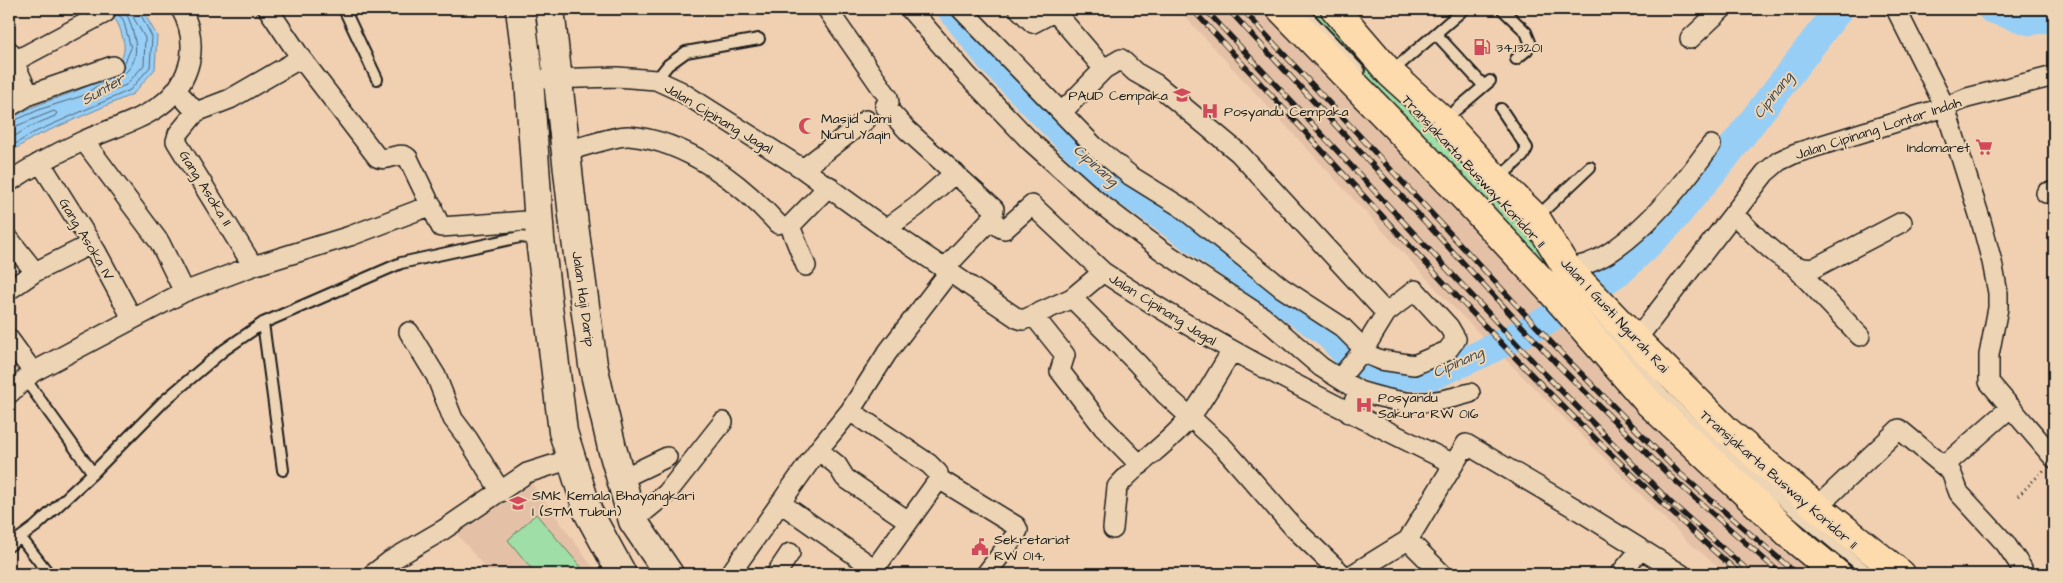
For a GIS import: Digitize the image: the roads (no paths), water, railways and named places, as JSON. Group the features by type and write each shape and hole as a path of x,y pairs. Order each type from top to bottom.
{"main road":[{"name":"Jalan I Gusti Ngurah Rai","path":"1281,9 1465,198 1565,282 1615,335 1817,507 1901,574"},
{"name":"Jalan I Gusti Ngurah Rai","path":"1335,9 1379,76 1443,121 1497,180 1536,218 1565,282"},
{"path":"551,18 522,20 529,79 540,231 563,432 588,512 622,574"},
{"name":"Jalan Haji Darip","path":"551,18 593,365 633,521 669,574"},
{"name":"Jalan I Gusti Ngurah Rai","path":"1615,335 1649,404 1797,541 1836,574"}],"street":[{"path":"9,182 40,162 142,117 162,105 177,90 187,71 192,46 187,20 181,9"},
{"path":"268,9 301,58 377,157 382,160 401,155 408,158 442,228 526,221 540,231"},
{"path":"730,574 782,504 818,450 850,411 887,353 948,270 995,213 994,209 885,106 889,103 888,97 827,9"},
{"path":"910,9 966,74 1030,141 1098,202 1160,250 1263,317 1321,367 1344,373 1358,391 1392,402 1423,403 1445,400 1470,393"},
{"path":"961,9 1094,146 1130,176 1181,207 1282,288 1342,327 1362,350 1371,356 1381,360 1414,365 1447,350 1455,343 1456,339 1449,327 1415,290 1386,314 1362,350 1344,373"},
{"path":"1019,9 1033,23 1052,12 1056,13 1104,69"},
{"path":"1690,39 1722,9"},
{"path":"1896,9 1945,107 1981,221 1998,292 1998,308 1989,355 1989,382 2010,406 2051,462"},
{"path":"29,95 12,56 99,13"},
{"path":"177,90 196,112 230,99 301,58"},
{"path":"1062,112 1104,69 1121,59 1135,72 1156,84 1213,130 1255,168 1386,314"},
{"path":"9,107 29,95 113,66"},
{"name":"Jalan Cipinang Lontar Indah","path":"1615,335 1733,214 1764,173 1780,161 1796,153 1945,107 1967,98 2054,76"},
{"name":"Jalan Cipinang Jagal","path":"529,79 617,77 656,80 680,91 829,186 886,229 1017,318 1023,320 1072,298 1103,272 1141,298 1232,351 1350,413 1454,464"},
{"name":"Gang Asoka II","path":"196,112 178,134 176,141 253,266"},
{"path":"803,169 866,120"},
{"path":"566,151 627,136 666,143 703,162 741,188 778,224"},
{"path":"84,141 160,243 184,292"},
{"path":"1565,282 1575,268 1592,263 1631,237 1660,209 1711,145"},
{"name":"Gang Asoka IV","path":"40,162 91,244 132,318"},
{"path":"886,229 916,207 955,173"},
{"path":"806,266 796,243 791,223 829,186"},
{"path":"9,394 29,376 132,318 184,292 253,266 350,236 432,205"},
{"path":"992,218 1001,228 1005,229 1032,205 1103,272"},
{"path":"1733,214 1795,267 1860,336"},
{"path":"1795,267 1804,269 1814,268 1902,222"},
{"path":"9,239 35,272"},
{"path":"9,290 35,272 91,244"},
{"path":"1072,298 1190,418 1224,448 1294,528 1342,574"},
{"path":"1033,316 1065,355 1060,371 1104,426 1140,465"},
{"path":"408,332 436,376 453,419 468,439 501,492"},
{"path":"9,338 29,376"},
{"path":"1113,529 1117,487 1190,418 1232,351"},
{"path":"1350,413 1358,391"},
{"path":"1944,465 2010,406"},
{"path":"782,504 873,572 908,520 939,479 938,472 850,411"},
{"path":"633,521 667,493 723,422"},
{"path":"1817,507 1899,429 1944,465 1954,476 1959,493 2012,554 2022,568 2020,574"},
{"path":"1353,574 1408,540 1464,445 1468,445 1681,574"},
{"path":"818,450 837,464 845,478 908,520"},
{"path":"621,479 667,457"},
{"path":"373,574 395,568 534,469 571,459"},
{"path":"939,479 1016,526 1018,530 986,574"},
{"path":"1408,540 1442,574"},
{"path":"1620,574 1641,549"},
{"path":"776,574 790,553"}],"lane":[{"path":"344,9 377,79"},
{"path":"1301,9 1379,76 1436,34 1464,9"},
{"path":"1502,9 1526,32 1530,42 1527,50 1516,59"},
{"path":"1436,34 1487,83 1443,121"},
{"path":"656,80 668,65 686,52 759,39"},
{"path":"1497,180 1523,156 1526,148 1501,109"},
{"path":"1536,218 1590,167"},
{"path":"9,546 21,538 92,474 164,401 224,350 263,323 401,263 540,231"},
{"path":"263,323 283,470"},
{"name":"Transjakarta Busway Koridor 11","path":"1615,335 1660,391 1717,447 1870,574"},
{"path":"29,376 92,474"},
{"path":"21,538 50,574"}],"water":[{"name":"Sunter","path":"103,9 142,9 157,36 155,69 133,94 34,137 9,153 9,119 95,82 108,74 118,64 124,52 120,28 112,16"}],"waterway":[{"name":"Cipinang","path":"951,9 992,61 1103,175 1326,332 1352,359 1388,375 1431,376 1481,354 1549,319 1622,269 1669,224 1725,157 1839,9"},
{"name":"Cipinang","path":"1992,9 2030,21 2054,17"}],"railway":[{"path":"1192,9 1392,227 1527,370 1596,440 1740,574"},
{"path":"1205,9 1545,374 1669,501 1752,574"},
{"path":"1228,9 1555,362 1670,476 1781,574"},
{"path":"1242,9 1562,354 1677,471 1797,574"}],"place":[{"name":"34.13201","path":"1482,47"},
{"name":"PAUD Cempaka","path":"1182,95"},
{"name":"Posyandu Cempaka","path":"1210,111"},
{"name":"Masjid Jami Nurul Yaqin","path":"807,126"},
{"name":"Indomaret","path":"1984,147"},
{"name":"Posyandu Sakura RW 016","path":"1364,405"},
{"name":"SMK Kemala Bhayangkari I (STM Tubun)","path":"518,503"},
{"name":"Sekretariat RW 014,","path":"980,547"}]}
